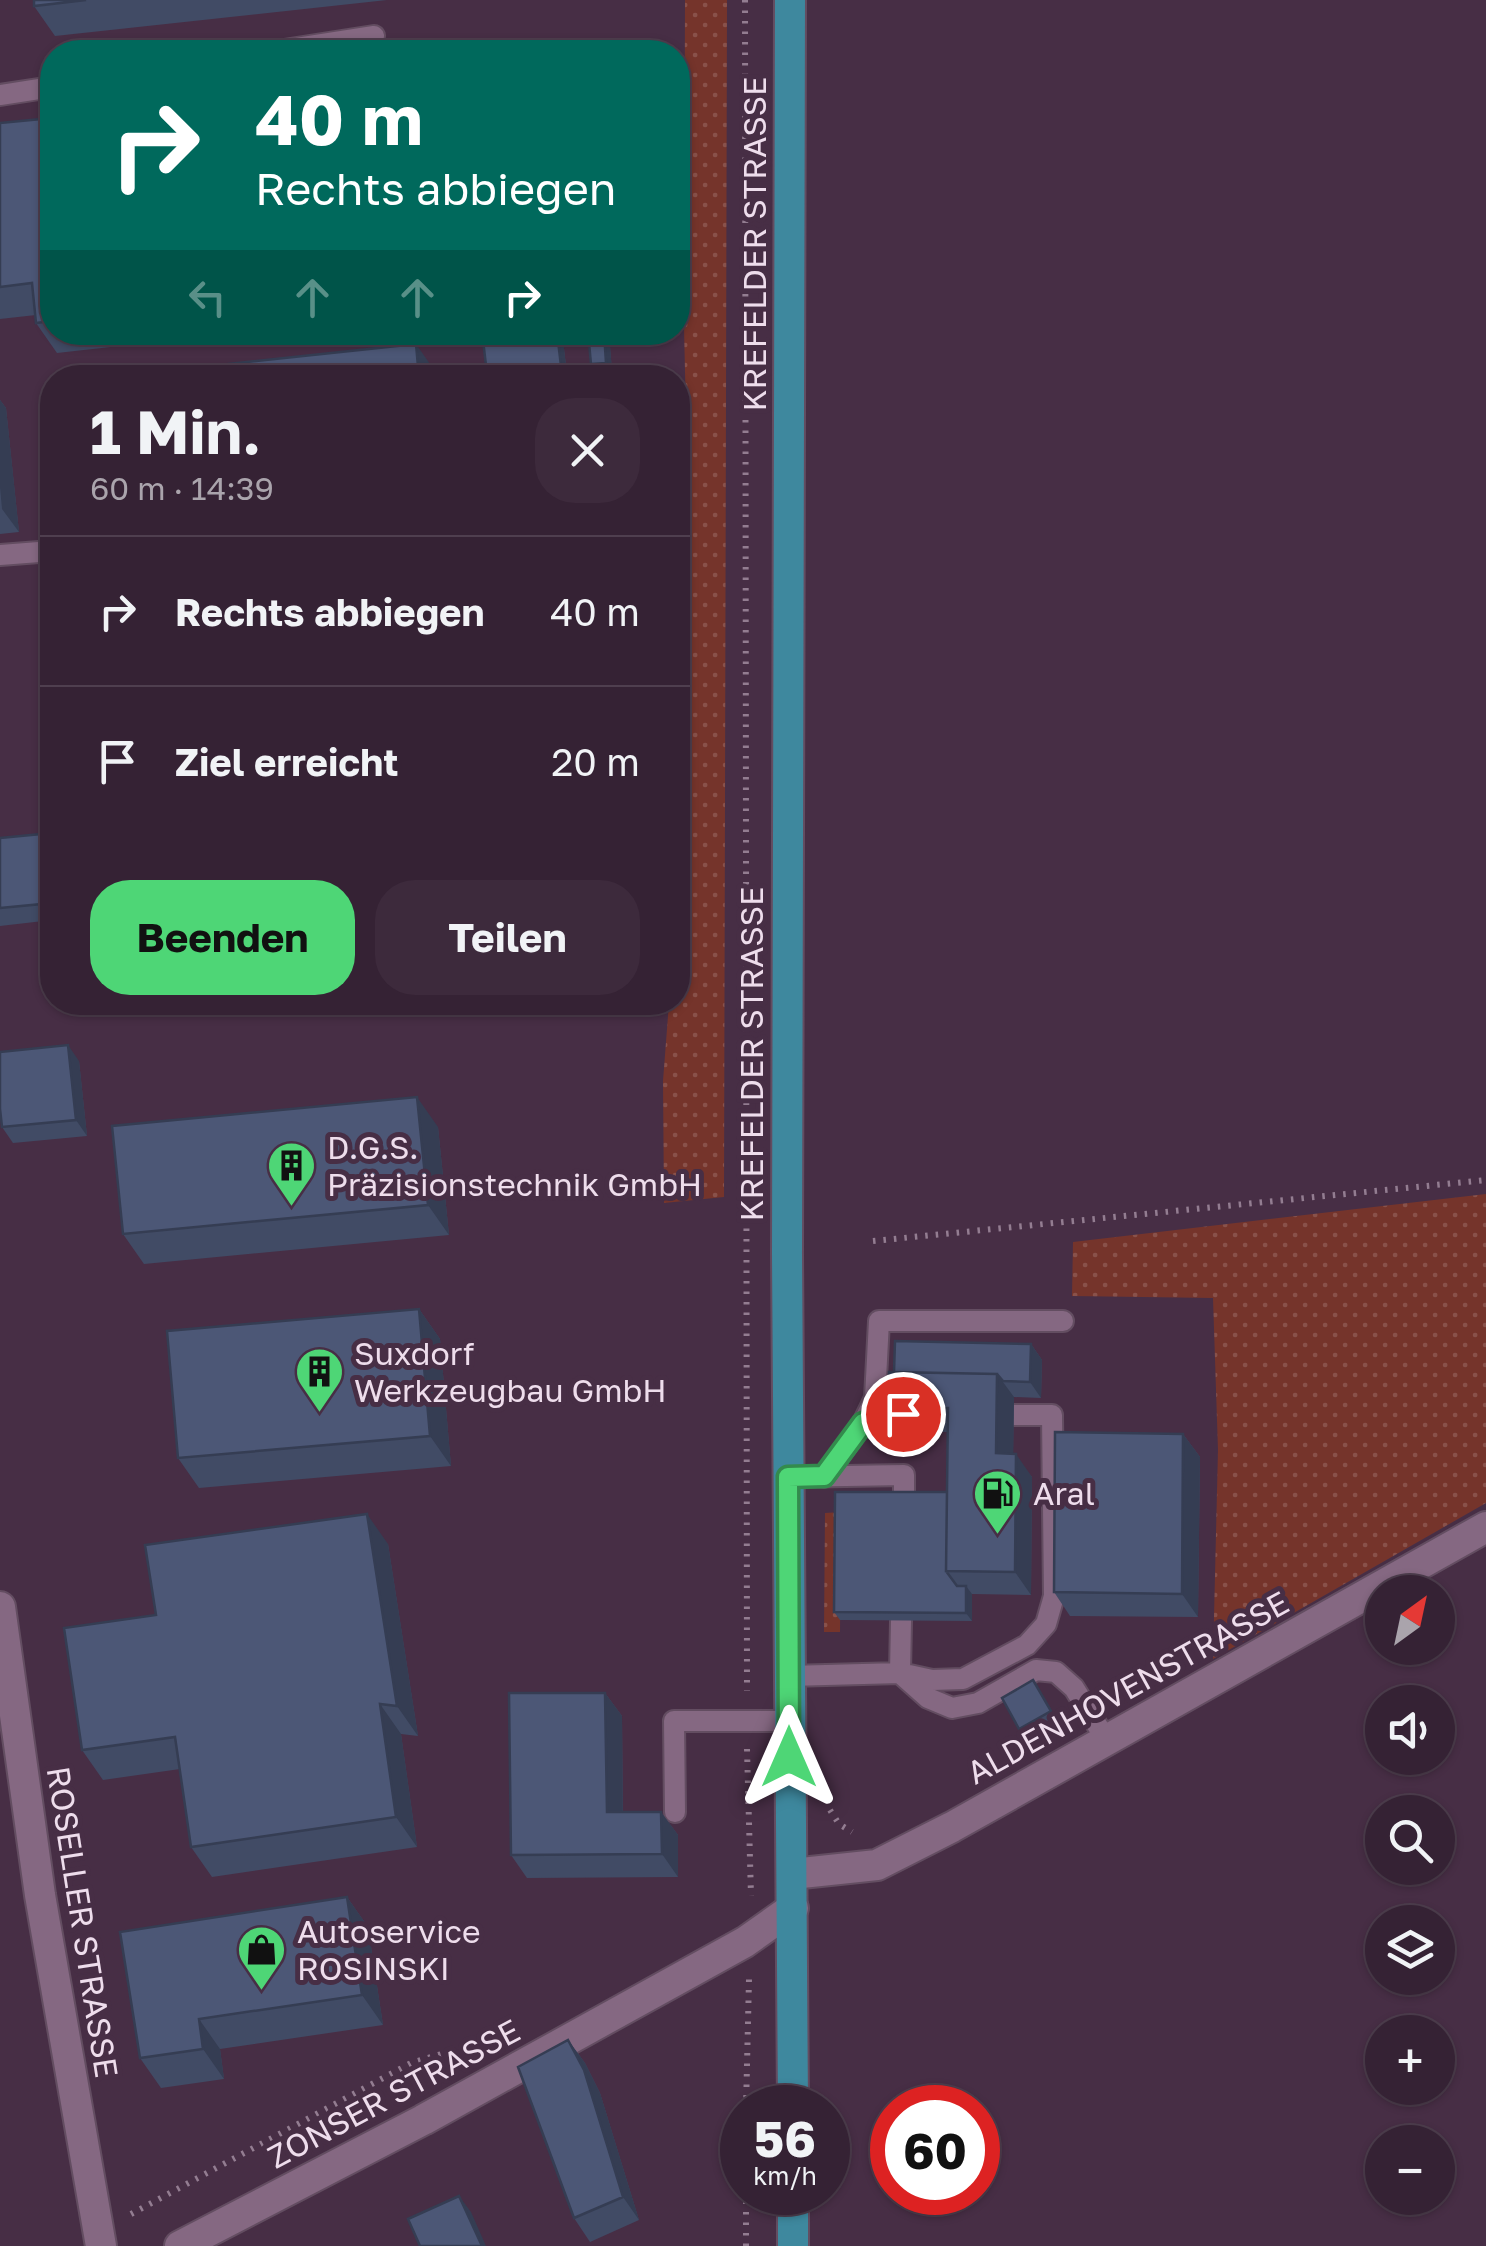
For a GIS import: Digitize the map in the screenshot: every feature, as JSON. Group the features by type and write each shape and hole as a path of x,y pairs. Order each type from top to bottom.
{"main road":[{"name":"KREFELDER STRASSE","path":"790,0 788,1477 793,2085"},
{"path":"793,2215 793,2246"}],"street":[{"name":"ALDENHOVENSTRASSE","path":"792,1874 877,1864 1486,1527"},
{"name":"ROSELLER STRASSE","path":"0,1607 40,1894 99,2239"},
{"name":"ZONSER STRASSE","path":"180,2246 440,2111 745,1942 793,1908"}],"lane":[{"path":"348,40 374,36"},
{"path":"0,96 40,89"},
{"path":"0,555 40,552"},
{"path":"824,1476 863,1423 875,1398 880,1321 1062,1322"},
{"path":"863,1423 905,1414"},
{"path":"789,1676 900,1673 932,1680 962,1679 1027,1645 1046,1624 1054,1596 1052,1415 1014,1415"},
{"path":"788,1477 904,1475 904,1500"},
{"path":"901,1621 900,1673 928,1698 952,1708 978,1703 1036,1670 1056,1672 1074,1688 1107,1740"},
{"path":"675,1812 674,1721 789,1721"}],"path":[{"path":"746,0 747,1797"},
{"path":"873,1241 1486,1180"},
{"path":"790,1793 829,1790 830,1813 856,1834"},
{"path":"99,2239 411,2064 445,2053 473,2056"},
{"path":"746,2215 746,2246"}],"shaded area":[{"path":"685,0 727,0 724,1197 664,1203 663,1081 668,1015 690,1015 690,365 685,365 684,345 690,345 690,40 685,40"},
{"path":"1486,1194 1486,1503 1213,1659 1218,1450 1213,1298 1072,1296 1073,1242"},
{"path":"841,1512 840,1632 824,1632 825,1513"}],"building":[{"path":"34,0 86,0 34,6"},
{"path":"40,119 40,322 36,323 32,283 0,287 0,123"},
{"path":"416,345 418,365 219,365"},
{"path":"484,345 559,345 561,365 486,365"},
{"path":"589,345 605,345 606,363 591,364"},
{"path":"40,834 40,904 0,908 0,838"},
{"path":"68,1045 76,1120 2,1127 0,1052"},
{"name":"D.G.S. Präzisionstechnik GmbH","path":"417,1097 428,1205 123,1234 112,1126"},
{"name":"Suxdorf Werkzeugbau GmbH","path":"419,1309 430,1436 178,1458 167,1331"},
{"path":"895,1341 1031,1344 1030,1382 1003,1381 997,1374 894,1372"},
{"name":"Aral","path":"889,1372 997,1374 996,1453 1016,1454 1015,1572 946,1571 948,1408 889,1408"},
{"path":"1055,1432 1183,1434 1182,1594 1054,1592"},
{"path":"835,1492 947,1492 946,1571 957,1586 966,1586 966,1613 834,1612"},
{"path":"367,1514 397,1706 380,1704 396,1817 191,1847 175,1737 82,1750 64,1628 156,1615 145,1545"},
{"path":"1033,1680 1051,1711 1019,1729 1002,1698"},
{"path":"509,1693 605,1693 607,1812 661,1812 662,1854 511,1855"},
{"name":"Autoservice ROSINSKI","path":"347,1897 362,1995 199,2019 203,2049 140,2058 120,1932"},
{"path":"568,2040 584,2070 623,2197 574,2218 518,2067"},
{"path":"459,2196 482,2246 420,2246 408,2219"}],"place":[{"name":"D.G.S. Präzisionstechnik GmbH","path":"292,1208"},
{"name":"Suxdorf Werkzeugbau GmbH","path":"319,1414"},
{"name":"Aral","path":"998,1536"},
{"name":"Autoservice ROSINSKI","path":"262,1992"}],"route":[{"path":"789,1757 788,1477 824,1476 863,1423 903,1414"}]}
